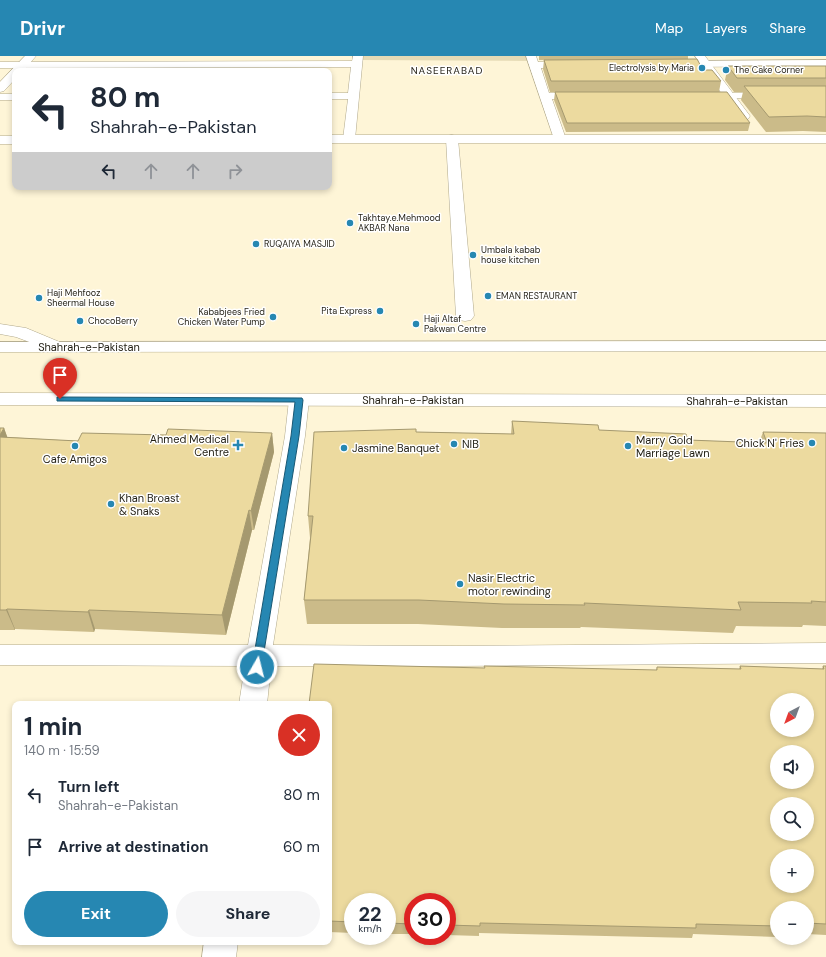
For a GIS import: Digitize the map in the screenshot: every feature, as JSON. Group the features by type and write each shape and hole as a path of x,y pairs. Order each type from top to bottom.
{"main road":[{"path":"20,68 31,56"},
{"path":"76,68 357,60 349,139"},
{"path":"560,139 533,60 581,64"},
{"path":"659,64 703,60 826,63"},
{"path":"703,60 761,139"},
{"path":"0,65 12,68"},
{"path":"0,89 12,76"},
{"path":"332,96 354,96"},
{"path":"545,96 599,96"},
{"path":"691,96 826,96"},
{"path":"0,97 12,97"},
{"path":"332,139 826,139"},
{"path":"452,139 465,316"},
{"path":"0,140 12,140"},
{"path":"0,329 20,332 56,347"},
{"name":"Shahrah-e-Pakistan","path":"0,347 826,346"},
{"name":"Shahrah-e-Pakistan","path":"4,400 826,401"},
{"path":"253,701 259,655 294,444 299,400"},
{"path":"0,655 464,656 826,653"},
{"path":"219,957 221,945"}],"shaded area":[{"path":"358,56 531,56 533,61 358,60"}],"building":[{"path":"697,59 703,70 712,70 721,81 551,81 544,60"},
{"path":"728,66 826,66 826,78 737,78"},
{"path":"744,86 826,86 826,117 769,117"},
{"path":"555,92 727,92 750,123 567,123"},
{"path":"512,421 598,425 599,430 686,434 688,440 767,443 763,432 826,433 826,602 738,602 741,610 584,603 585,605 504,604 419,600 304,600 313,516 308,516 314,432 416,429 416,432 514,434"},
{"path":"0,428 4,428 0,435"},
{"path":"168,429 272,433 251,511 249,510 222,615 89,610 88,612 0,610 0,437 78,441 82,433 166,435"},
{"path":"314,664 657,670 657,667 741,669 740,666 824,669 823,666 826,666 826,924 814,923 814,901 770,901 770,926 696,924 696,928 480,923 480,926 456,925 456,893 404,893 404,924 396,923 396,893 344,893 344,922 332,921 332,701 309,701"}],"place":[{"name":"Electrolysis by Maria","path":"702,68"},
{"name":"The Cake Corner","path":"726,70"},
{"name":"Takhtay.e.Mehmood AKBAR Nana","path":"350,223"},
{"name":"RUQAIYA MASJID","path":"256,244"},
{"name":"Umbala kabab house kitchen","path":"473,255"},
{"name":"EMAN RESTAURANT","path":"488,296"},
{"name":"Haji Mehfooz Sheermal House","path":"39,298"},
{"name":"Pita Express","path":"380,311"},
{"name":"Kababjees Fried Chicken Water Pump","path":"273,317"},
{"name":"ChocoBerry","path":"80,321"},
{"name":"Haji Altaf Pakwan Centre","path":"416,324"},
{"name":"Chick N' Fries","path":"812,443"},
{"name":"NIB","path":"454,444"},
{"name":"Ahmed Medical Centre","path":"238,445"},
{"name":"Cafe Amigos","path":"75,446"},
{"name":"Marry Gold Marriage Lawn","path":"628,446"},
{"name":"Jasmine Banquet","path":"344,448"},
{"name":"Khan Broast & Snaks","path":"111,504"},
{"name":"Nasir Electric motor rewinding","path":"460,584"}],"district":[{"name":"NASEERABAD","path":"447,70"}],"route":[{"path":"60,399 299,400 295,436 257,667"}]}
